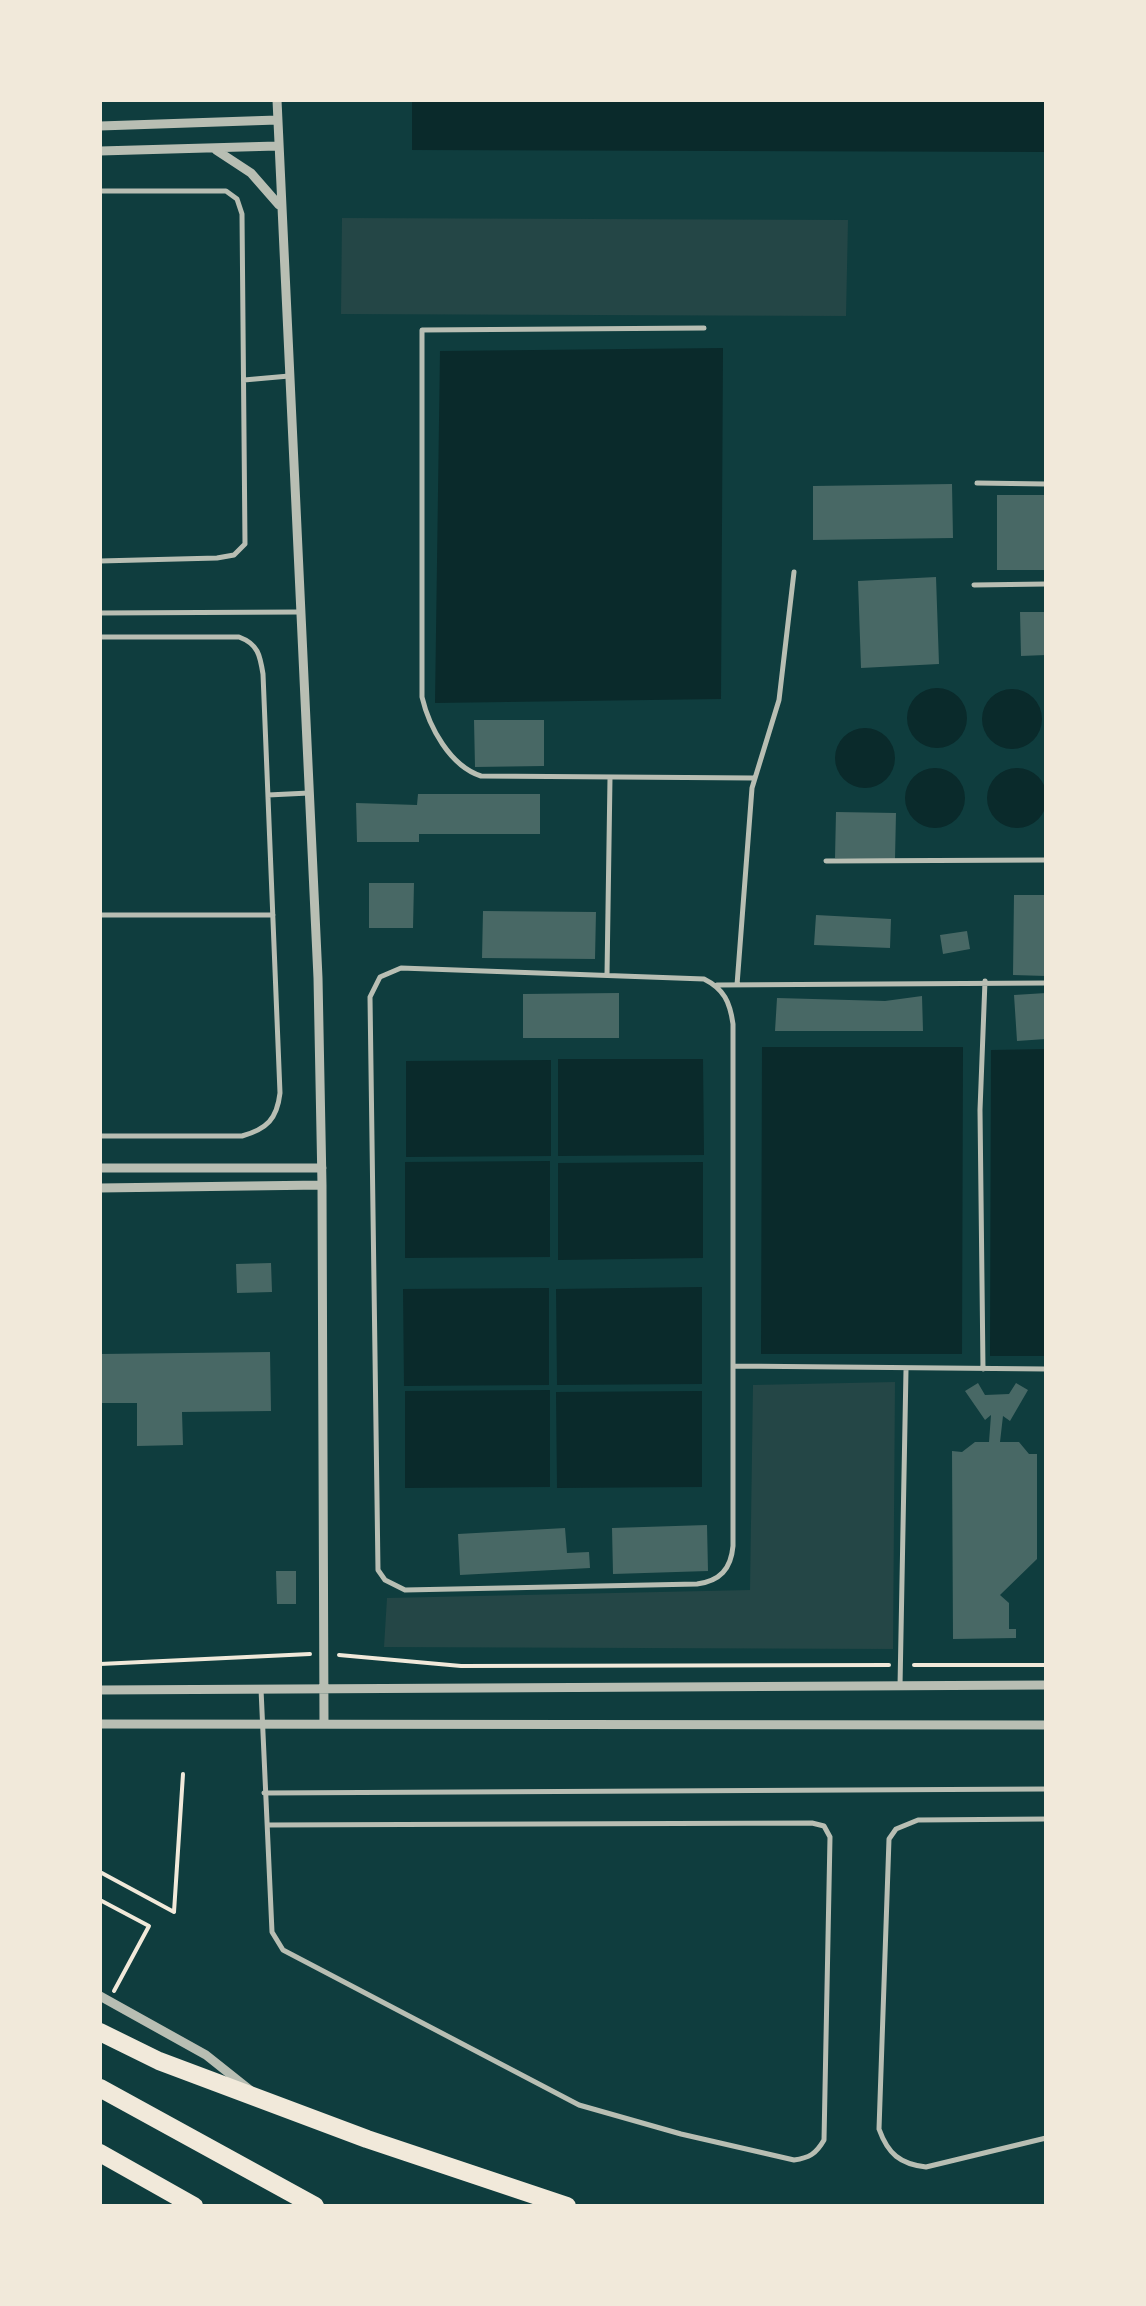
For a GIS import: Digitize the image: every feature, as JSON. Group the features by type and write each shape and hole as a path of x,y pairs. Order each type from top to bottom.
{"highway":[{"path":"100,2032 159,2061 368,2140 567,2206"},
{"path":"100,2088 315,2206"},
{"path":"100,2154 194,2206"}],"street":[{"path":"277,100 318,978 324,1724"},
{"path":"100,126 277,120"},
{"path":"100,151 277,146"},
{"path":"213,149 250,173 280,206"},
{"path":"100,1168 322,1168"},
{"path":"100,1188 322,1186"},
{"path":"100,1690 1046,1686"},
{"path":"100,1724 1046,1725"},
{"path":"105,1998 206,2055 240,2079 256,2096"}],"lane":[{"path":"100,191 226,191 237,199 242,214 245,544 234,555 217,558 100,561"},
{"path":"704,328 422,330 421,685 429,720 455,760 471,773 491,777 753,778"},
{"path":"244,380 289,376"},
{"path":"977,483 1046,484"},
{"path":"738,984 753,778 779,700 794,572"},
{"path":"974,585 1046,584"},
{"path":"100,613 300,612"},
{"path":"100,638 238,637 252,642 259,653 264,674 280,1093 278,1112 264,1130 242,1136 100,1136"},
{"path":"607,976 610,778"},
{"path":"268,795 309,793"},
{"path":"826,861 1046,860"},
{"path":"100,915 273,915"},
{"path":"401,968 704,979 716,985 726,996 732,1024 732,1558 719,1577 697,1584 406,1590 385,1580 376,1559 370,997 374,986 390,971 401,968"},
{"path":"983,1369 980,1110 985,982"},
{"path":"716,985 1046,983"},
{"path":"733,1366 1046,1370"},
{"path":"900,1686 906,1370"},
{"path":"261,1689 272,1932 283,1950 580,2105 698,2139 794,2160 818,2151 824,2140 830,1836 824,1826 268,1826"},
{"path":"264,1793 1046,1789"},
{"path":"1046,1819 918,1820 906,1822 889,1839 879,2129 884,2145 895,2157 926,2168 1046,2138"}],"path":[{"path":"100,1664 324,1653 461,1666 1046,1665"},
{"path":"100,1872 174,1912 184,1774"},
{"path":"100,1900 149,1926 105,1998"}],"shaded area":[{"path":"412,100 1046,100 1046,152 412,150"},
{"path":"342,218 848,220 846,316 341,314"},
{"path":"723,348 721,699 435,703 440,351"},
{"path":"937,688 958,697 967,718 958,739 937,748 916,739 907,718 916,697"},
{"path":"1012,689 1033,698 1042,719 1033,740 1012,749 991,740 982,719 991,698"},
{"path":"865,728 886,737 895,758 886,779 865,788 844,779 835,758 844,737"},
{"path":"935,768 956,777 965,798 956,819 935,828 914,819 905,798 914,777"},
{"path":"1017,768 1038,777 1047,798 1038,819 1017,828 996,819 987,798 996,777"},
{"path":"762,1047 963,1047 962,1354 761,1354"},
{"path":"1046,1049 1046,1356 990,1356 991,1050"},
{"path":"558,1059 703,1059 704,1155 558,1156"},
{"path":"551,1060 551,1156 406,1157 406,1061"},
{"path":"550,1161 550,1257 405,1258 405,1162"},
{"path":"703,1162 703,1258 558,1260 558,1163"},
{"path":"702,1287 702,1384 557,1385 556,1289"},
{"path":"549,1288 549,1385 404,1386 403,1289"},
{"path":"895,1382 893,1649 384,1647 387,1598 750,1590 753,1385"},
{"path":"550,1390 550,1487 405,1488 405,1391"},
{"path":"702,1391 702,1487 557,1488 556,1392"}],"building":[{"path":"952,484 953,538 813,540 813,486"},
{"path":"997,495 1046,495 1046,570 997,570"},
{"path":"936,577 939,664 861,668 858,581"},
{"path":"1020,612 1046,612 1046,655 1021,656"},
{"path":"474,720 544,720 544,766 475,767"},
{"path":"418,794 540,794 540,834 419,834 419,842 357,842 356,803 417,805"},
{"path":"836,812 896,813 895,859 835,858"},
{"path":"369,883 414,883 413,928 369,928"},
{"path":"1014,895 1046,895 1046,976 1013,975"},
{"path":"483,911 596,912 595,959 482,958"},
{"path":"816,915 891,919 890,948 814,945"},
{"path":"967,931 970,949 943,954 940,935"},
{"path":"619,993 619,1038 523,1038 523,994"},
{"path":"1046,993 1046,1039 1017,1041 1014,995"},
{"path":"922,996 923,1031 775,1031 777,998 885,1001"},
{"path":"271,1263 272,1292 237,1293 236,1264"},
{"path":"270,1352 271,1411 182,1412 183,1445 137,1446 137,1403 100,1403 100,1354"},
{"path":"978,1383 985,1395 1009,1394 1016,1383 1028,1390 1010,1421 1003,1416 1000,1442 1019,1442 1029,1454 1037,1454 1037,1559 1000,1595 1009,1603 1009,1629 1016,1629 1016,1638 953,1639 952,1451 962,1452 975,1442 989,1442 991,1415 985,1420 965,1391"},
{"path":"707,1525 708,1571 613,1574 612,1528"},
{"path":"565,1528 567,1553 589,1552 590,1568 460,1575 458,1534"},
{"path":"276,1571 296,1571 296,1604 277,1604"}]}
